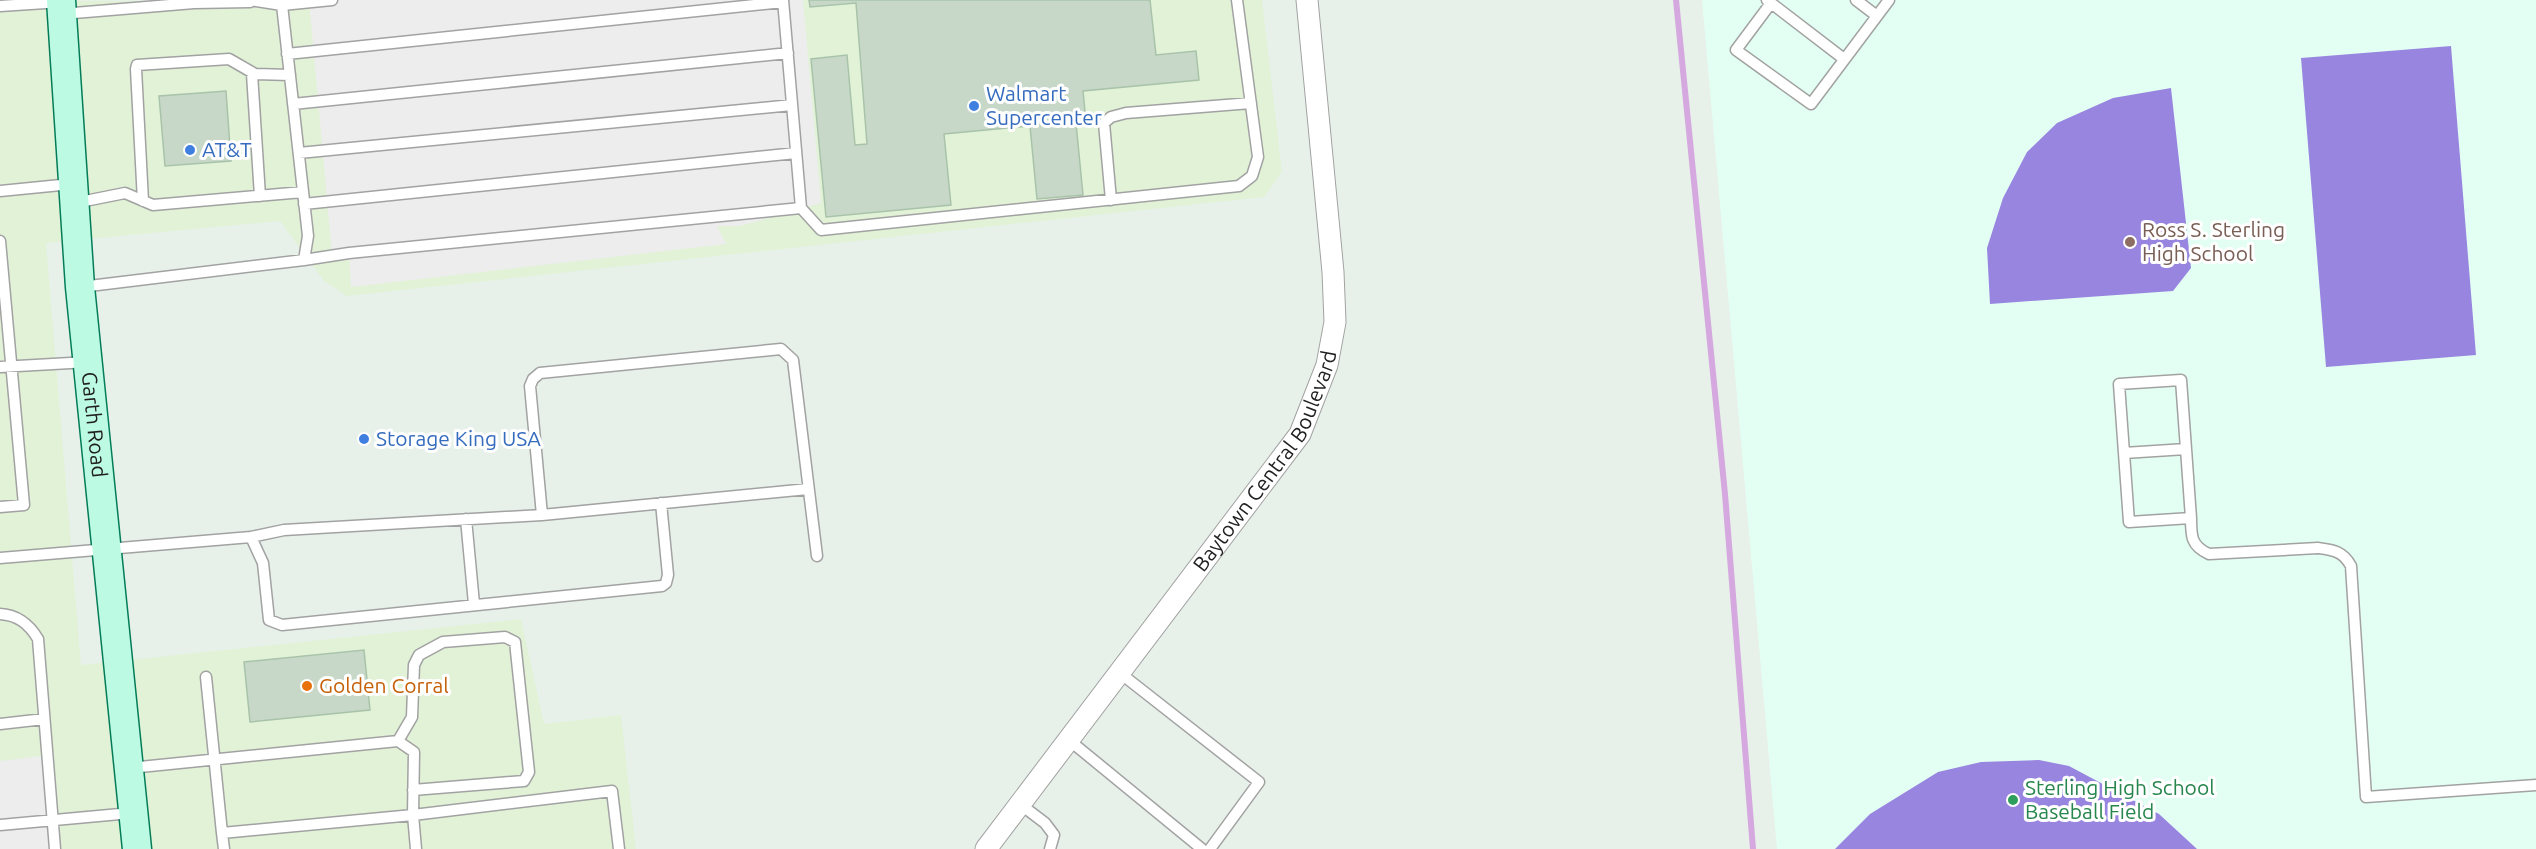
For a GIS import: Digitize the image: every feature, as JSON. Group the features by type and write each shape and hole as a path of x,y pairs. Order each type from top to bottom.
{"main road":[{"name":"Garth Road","path":"61,5 80,287 137,849"}],"street":[{"name":"Baytown Central Boulevard","path":"986,849 1300,434 1327,364 1335,322 1333,272 1307,0"}],"lane":[{"path":"0,6 250,1 282,5 332,0"},
{"path":"287,54 783,1 801,208 821,230 1239,186 1252,176 1258,157 1237,0"},
{"path":"1856,0 1877,16"},
{"path":"1844,59 1769,2 1736,50 1811,104 1889,0"},
{"path":"282,5 308,236 304,260"},
{"path":"293,104 788,52"},
{"path":"143,201 137,64 229,59 252,74 290,75"},
{"path":"252,74 260,196"},
{"path":"1111,200 1104,123 1111,117 1251,104"},
{"path":"299,153 792,105"},
{"path":"0,191 74,194 125,192 153,205 260,196 304,198 796,153"},
{"path":"80,287 349,253 801,208"},
{"path":"0,241 24,505 0,507"},
{"path":"542,515 530,386 533,378 540,373 781,349 793,360 817,556"},
{"path":"0,367 88,362"},
{"path":"2191,518 2129,522 2119,384 2181,380 2191,518 2192,538 2195,545 2209,554 2318,548 2335,550 2346,556 2351,566 2366,797 2536,785"},
{"path":"2124,453 2186,449"},
{"path":"0,558 107,551 251,537 284,530 542,515 808,489"},
{"path":"251,537 263,563 269,620 282,625 662,586 668,575 661,503"},
{"path":"466,519 474,604"},
{"path":"0,614 21,619 38,639 55,849"},
{"path":"398,741 412,717 414,665 419,655 443,642 505,637 515,642 529,772 524,781 413,790"},
{"path":"1120,673 1259,782 1210,849"},
{"path":"206,677 224,849"},
{"path":"0,724 44,719"},
{"path":"1069,740 1202,849"},
{"path":"129,768 398,741 414,752 413,815 416,849"},
{"path":"222,833 413,815 612,791 619,849"},
{"path":"1020,804 1045,823 1054,835 1050,849"},
{"path":"0,825 134,812"}],"shaded area":[{"path":"309,0 803,0 821,203 740,226 717,226 726,244 351,287 349,253 332,255"},
{"path":"1262,0 1282,172 1264,197 347,296 324,281 280,221 46,243 81,665 521,619 544,724 621,715 636,849 0,849 0,1"},
{"name":"Ross S. Sterling High School","path":"1702,0 2536,0 2536,849 1777,849"},
{"path":"2451,46 2476,355 2326,367 2301,58"},
{"path":"2171,88 2191,268 2173,291 1990,304 1987,248 2003,198 2027,152 2057,123 2113,98"},
{"path":"42,756 51,849 0,849 0,761"},
{"name":"Sterling High School Baseball Field","path":"2039,760 2069,766 2159,814 2197,849 1835,849 1870,814 1938,772 1981,762"}],"building":[{"name":"Walmart Supercenter","path":"809,0 1150,0 1156,55 1196,51 1199,80 1083,91 1086,122 1076,123 1083,195 1037,199 1030,126 944,134 951,205 826,217 811,59 847,55 855,145 867,144 856,3 810,7"},
{"path":"226,91 231,161 165,166 159,96"},
{"name":"Golden Corral","path":"364,650 370,710 250,722 244,662"}],"waterway":[{"path":"1676,0 1725,494 1753,849"}],"place":[{"name":"Walmart Supercenter","path":"974,106"},
{"name":"AT&T","path":"190,150"},
{"name":"Ross S. Sterling High School","path":"2130,242"},
{"name":"Storage King USA","path":"364,439"},
{"name":"Golden Corral","path":"307,686"},
{"name":"Sterling High School Baseball Field","path":"2013,800"}]}
